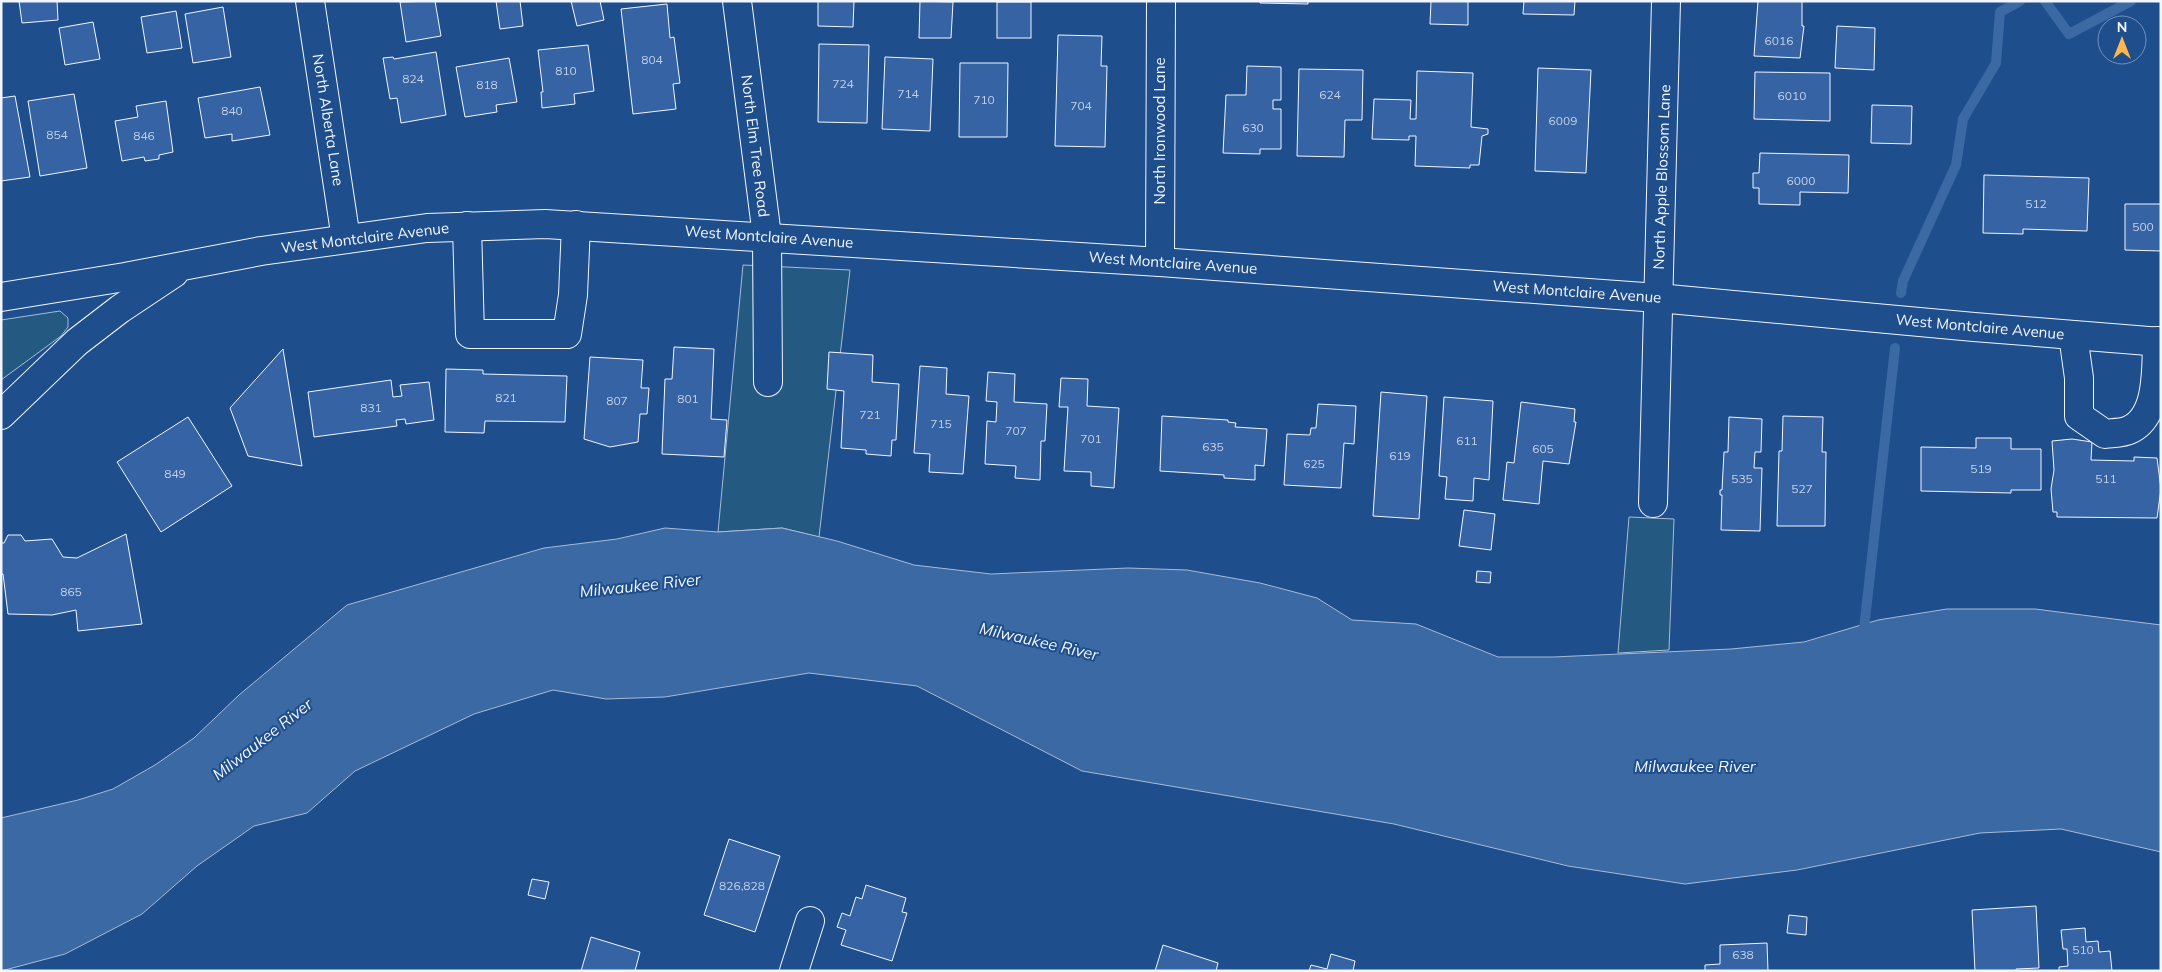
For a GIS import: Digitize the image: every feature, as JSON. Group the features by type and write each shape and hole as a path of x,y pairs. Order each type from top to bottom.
{"street":[{"name":"North Alberta Lane","path":"310,1 346,239"},
{"name":"North Elm Tree Road","path":"737,1 767,236 768,382"},
{"name":"North Ironwood Lane","path":"1160,262 1161,1"},
{"name":"North Apple Blossom Lane","path":"1653,503 1666,1"},
{"name":"West Montclaire Avenue","path":"1,297 186,266 261,251 427,228 576,225 1160,262 1658,298 2159,341"},
{"path":"467,226 470,334 567,334 573,295 576,225"},
{"name":"West Montclaire Avenue","path":"1,415 77,342 120,309 186,266"},
{"path":"2072,334 2079,378 2079,416 2105,434 2129,430 2149,412 2156,376 2159,341"},
{"path":"794,971 810,920"}],"shaded area":[{"path":"743,265 850,270 819,537 782,528 718,532"},
{"path":"60,311 68,318 68,327 61,336 1,380 1,320"},
{"path":"1629,517 1674,519 1669,650 1618,653"}],"water":[{"name":"Milwaukee River","path":"665,528 718,532 782,528 837,541 914,565 991,574 1128,568 1187,570 1260,583 1317,598 1352,620 1416,624 1498,657 1553,657 1731,649 1804,642 1878,620 1947,609 2035,609 2161,625 2161,852 2061,829 1980,833 1797,870 1685,884 1568,866 1394,824 1082,771 917,686 809,673 665,697 606,699 553,690 474,714 355,771 307,813 254,826 197,866 142,914 65,954 1,971 1,818 78,800 113,789 155,765 194,738 239,695 347,605 544,548 617,539"}],"building":[{"path":"19,1 57,1 58,20 22,23"},
{"path":"435,1 441,36 406,42 400,2"},
{"path":"496,1 520,1 523,26 500,29"},
{"path":"571,1 600,1 604,20 577,26"},
{"path":"818,1 854,1 853,27 818,26"},
{"path":"920,1 953,2 951,38 919,38"},
{"path":"1260,1 1308,1 1308,4 1260,3"},
{"path":"1431,1 1468,1 1468,25 1430,24"},
{"path":"1524,1 1575,1 1574,15 1523,14"},
{"path":"1758,1 1802,1 1802,26 1804,26 1800,58 1754,56"},
{"path":"997,2 1031,2 1031,38 997,38"},
{"path":"667,4 670,38 674,37 680,83 673,84 676,109 633,114 621,9"},
{"path":"223,7 231,57 193,63 185,14"},
{"path":"176,11 182,48 147,53 141,17"},
{"path":"93,22 100,59 65,65 59,28"},
{"path":"1837,26 1875,28 1874,70 1835,68"},
{"path":"1058,35 1102,36 1101,66 1107,66 1105,147 1055,146"},
{"path":"819,44 869,45 867,123 818,122"},
{"path":"588,45 594,91 574,94 575,104 542,108 541,92 543,92 538,50"},
{"path":"436,52 446,115 401,123 397,98 390,99 383,58 393,57 394,59"},
{"path":"885,57 933,59 930,131 882,129"},
{"path":"509,58 517,102 496,105 497,112 465,117 456,67"},
{"path":"960,63 1008,63 1007,137 959,137"},
{"path":"1247,66 1281,67 1281,100 1273,100 1273,109 1281,109 1281,149 1260,149 1260,154 1223,153 1226,95 1246,95"},
{"path":"1538,68 1591,70 1586,173 1535,171"},
{"path":"1299,69 1363,70 1362,120 1345,120 1344,157 1297,156"},
{"path":"1417,71 1473,73 1471,127 1488,129 1488,134 1482,136 1479,165 1470,165 1470,168 1415,166 1416,136 1409,136 1409,140 1372,139 1374,99 1411,100 1410,119 1416,119"},
{"path":"1755,72 1830,73 1830,121 1754,119"},
{"path":"260,87 270,135 232,141 232,134 205,138 198,98"},
{"path":"74,94 87,168 40,176 28,101"},
{"path":"15,96 30,177 1,181 1,98"},
{"path":"166,101 173,152 159,155 159,159 145,161 144,157 122,161 115,121 138,117 136,106"},
{"path":"1872,105 1912,106 1911,144 1871,143"},
{"path":"1760,153 1849,155 1848,193 1800,192 1800,205 1759,204 1759,188 1753,188 1753,173 1759,173"},
{"path":"1984,175 2089,178 2087,231 2023,229 2023,234 1983,233"},
{"path":"2125,204 2161,204 2161,251 2125,250"},
{"path":"674,347 714,349 711,419 727,420 724,457 662,454 665,379 672,379"},
{"path":"283,349 302,466 248,456 230,408"},
{"path":"829,352 873,355 872,382 899,384 896,440 892,440 891,456 866,454 866,450 841,448 844,391 827,389"},
{"path":"590,357 643,360 641,388 649,388 647,414 640,414 638,442 610,447 584,439"},
{"path":"920,366 947,368 946,394 969,396 963,474 929,472 930,454 914,453"},
{"path":"446,369 483,370 483,374 567,376 565,422 485,421 484,433 445,432"},
{"path":"988,372 1015,374 1014,402 1047,404 1045,441 1041,441 1040,480 1015,478 1016,466 985,464 987,421 996,422 997,402 986,401"},
{"path":"1061,378 1088,379 1087,406 1119,408 1114,488 1091,486 1091,472 1064,471 1068,407 1059,407"},
{"path":"391,380 393,397 402,396 400,385 429,382 434,420 406,424 405,419 396,420 397,426 314,437 308,392"},
{"path":"1381,392 1427,396 1419,519 1373,516"},
{"path":"1444,397 1493,401 1489,480 1474,478 1473,501 1445,499 1447,477 1439,476"},
{"path":"1521,402 1575,409 1574,422 1576,422 1569,464 1543,461 1539,504 1503,500 1507,462 1514,463"},
{"path":"1318,404 1356,406 1354,444 1344,443 1341,488 1284,485 1287,434 1310,435 1311,428 1316,428"},
{"path":"1162,416 1228,420 1228,422 1236,423 1235,427 1267,429 1264,466 1255,465 1255,480 1224,478 1224,475 1160,471"},
{"path":"1783,416 1823,417 1822,452 1826,452 1825,526 1777,526 1779,451 1782,451"},
{"path":"188,417 232,486 161,532 117,462"},
{"path":"1729,417 1762,419 1761,452 1755,452 1754,468 1762,468 1760,531 1721,530 1722,495 1720,495 1720,490 1722,490 1724,452 1728,452"},
{"path":"1976,438 2011,438 2011,449 2041,449 2041,490 2011,490 2011,493 1921,491 1921,447 1976,448"},
{"path":"2072,439 2092,442 2091,460 2134,461 2134,457 2157,458 2161,489 2157,518 2057,517 2057,512 2053,512 2051,489 2054,470 2052,441"},
{"path":"1464,510 1495,514 1491,550 1459,546"},
{"path":"126,534 142,624 78,631 76,610 52,615 8,614 3,574 1,574 1,543 4,543 8,535 21,535 25,541 52,539 63,557 77,558"},
{"path":"1477,571 1491,572 1490,583 1476,582"},
{"path":"729,839 780,856 755,932 704,915"},
{"path":"532,879 549,882 545,899 528,895"},
{"path":"866,885 906,898 902,912 907,913 892,961 841,945 846,930 837,927 842,913 850,916 856,897 862,899"},
{"path":"2036,906 2039,968 2016,969 2016,971 1975,971 1972,910"},
{"path":"1789,915 1807,917 1806,935 1787,933"},
{"path":"2085,928 2086,942 2098,941 2099,952 2110,951 2112,971 2059,971 2059,967 2068,966 2067,949 2063,949 2061,930"},
{"path":"591,937 640,952 635,971 581,971"},
{"path":"1767,943 1768,971 1705,971 1705,965 1720,964 1720,945"},
{"path":"1163,945 1218,963 1216,971 1155,971"},
{"path":"1331,954 1355,961 1353,971 1309,971 1311,965 1327,969"}],"waterway":[{"path":"1901,293 1903,281 1956,165 1963,119 1996,63 2000,12 2020,1"},
{"path":"2045,1 2069,34 2131,1"},
{"path":"1863,638 1895,348"}]}
